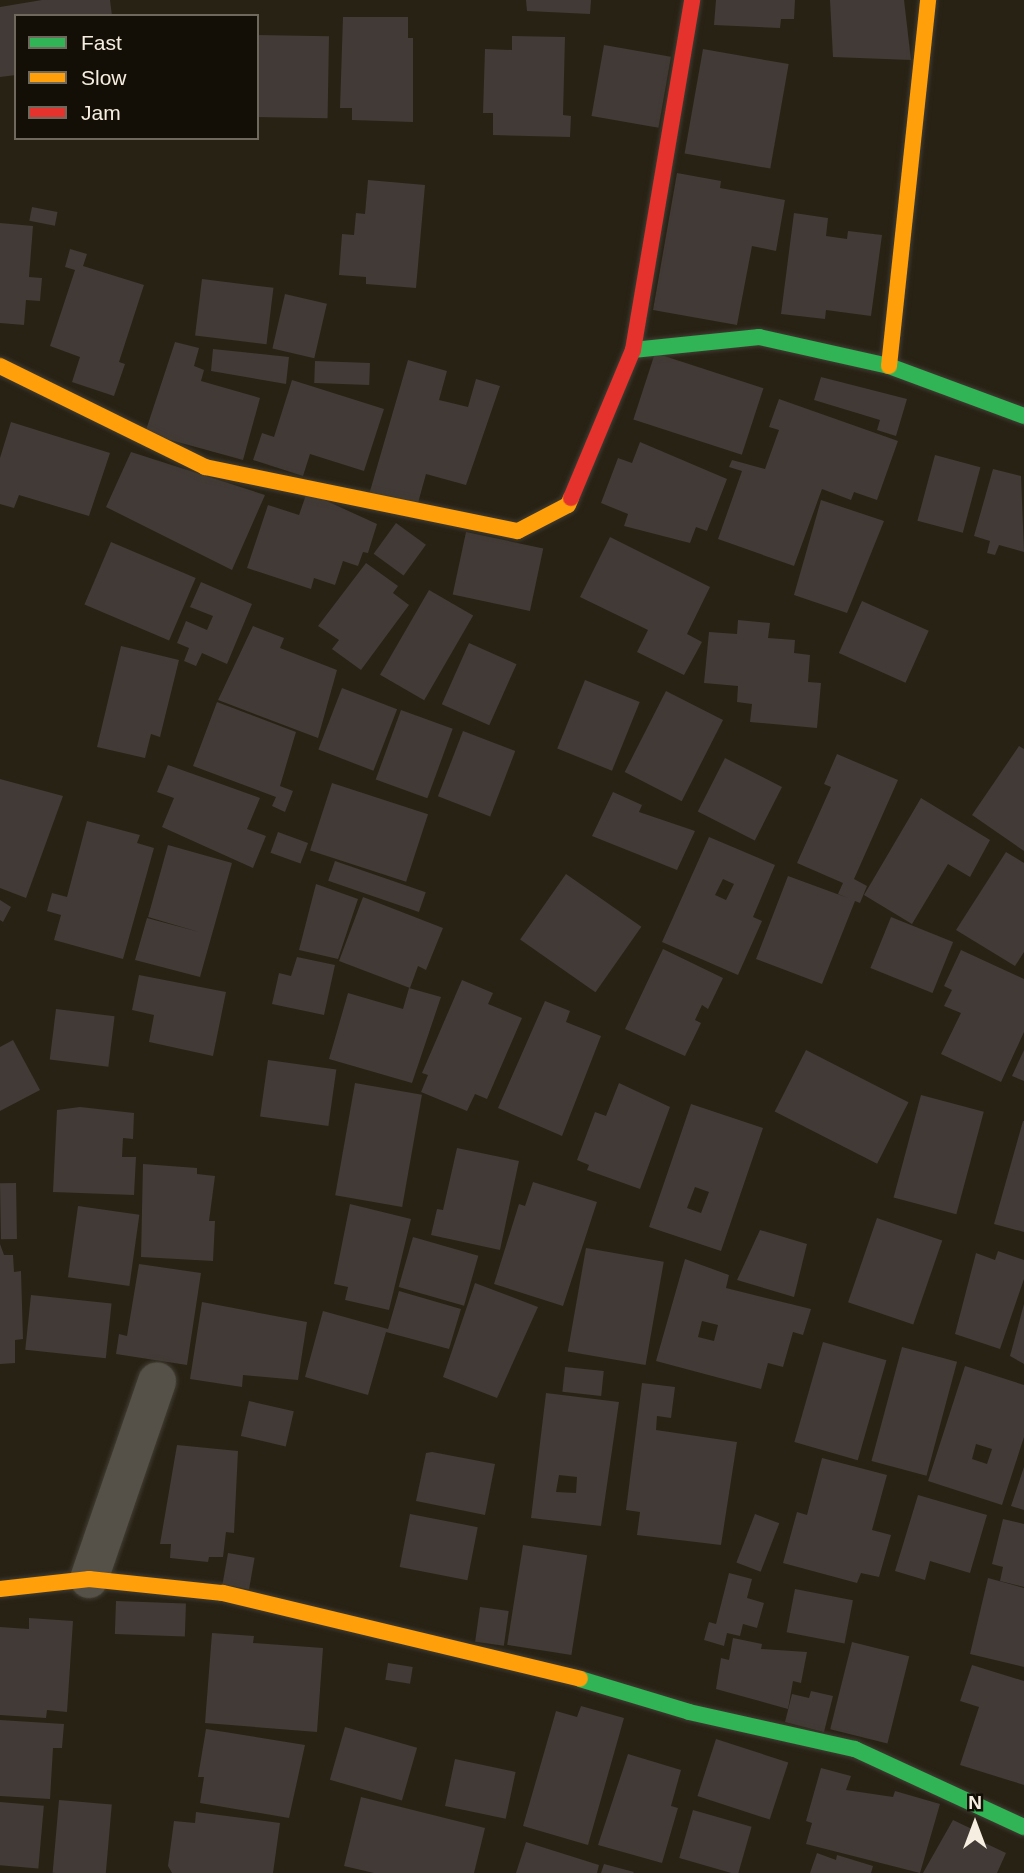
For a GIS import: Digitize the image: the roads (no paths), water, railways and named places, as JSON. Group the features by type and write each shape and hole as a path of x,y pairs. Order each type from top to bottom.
{"street":[{"path":"0,366 205,467 518,531 568,505 633,350 692,0"},
{"path":"889,366 928,0"},
{"path":"633,350 758,337 889,366 1024,416"},
{"path":"89,1579 157,1381"},
{"path":"0,1589 89,1579 223,1593 598,1683 689,1712 855,1749 1024,1827"}]}
